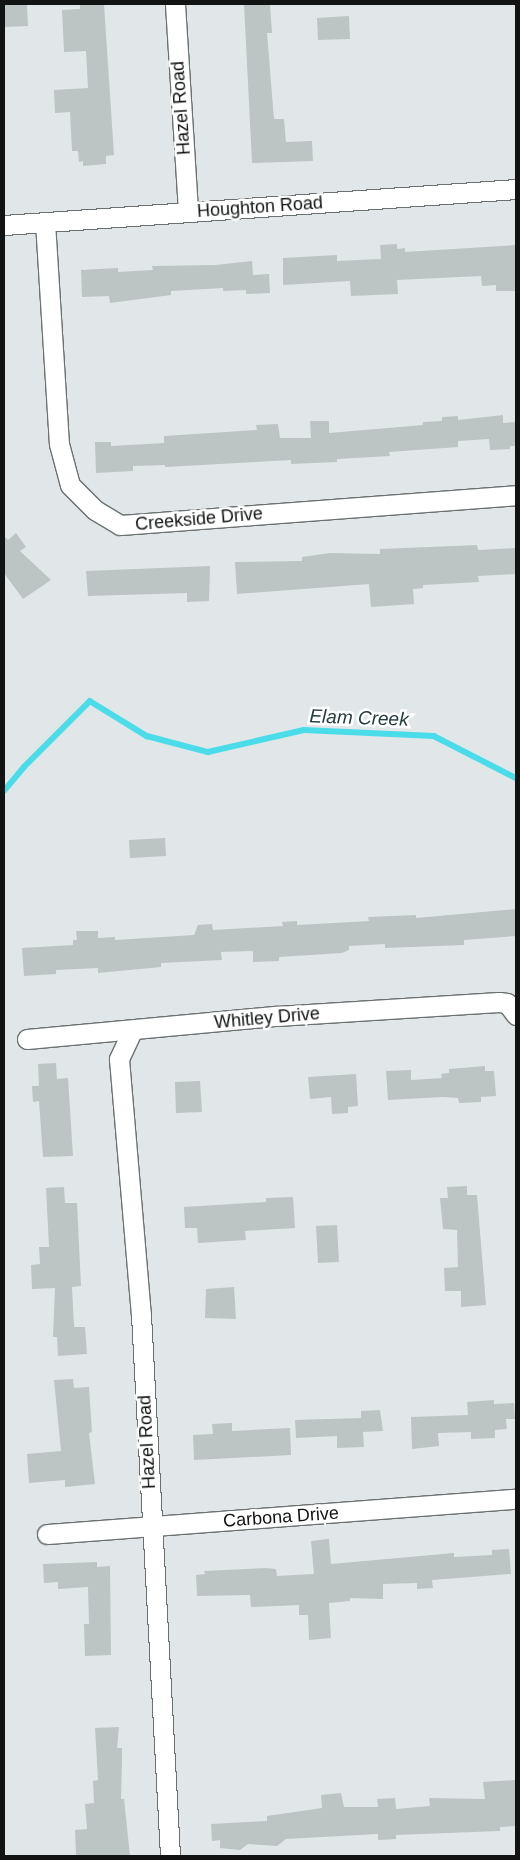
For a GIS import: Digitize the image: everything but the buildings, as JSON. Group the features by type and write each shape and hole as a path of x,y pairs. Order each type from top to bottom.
{"street":[{"name":"Hazel Road","path":"175,4 188,212"},
{"name":"Houghton Road","path":"4,224 516,188"},
{"name":"Creekside Drive","path":"44,222 59,444 70,485 95,510 120,525 516,495"},
{"name":"Whitley Drive","path":"27,1038 132,1031 277,1016 511,1009"},
{"name":"Hazel Road","path":"132,1031 119,1060 141,1315 170,1856"},
{"name":"Carbona Drive","path":"47,1534 516,1499"}],"waterway":[{"name":"Elam Creek","path":"4,791 24,767 90,701 147,736 208,752 304,730 434,736 516,778"}]}
